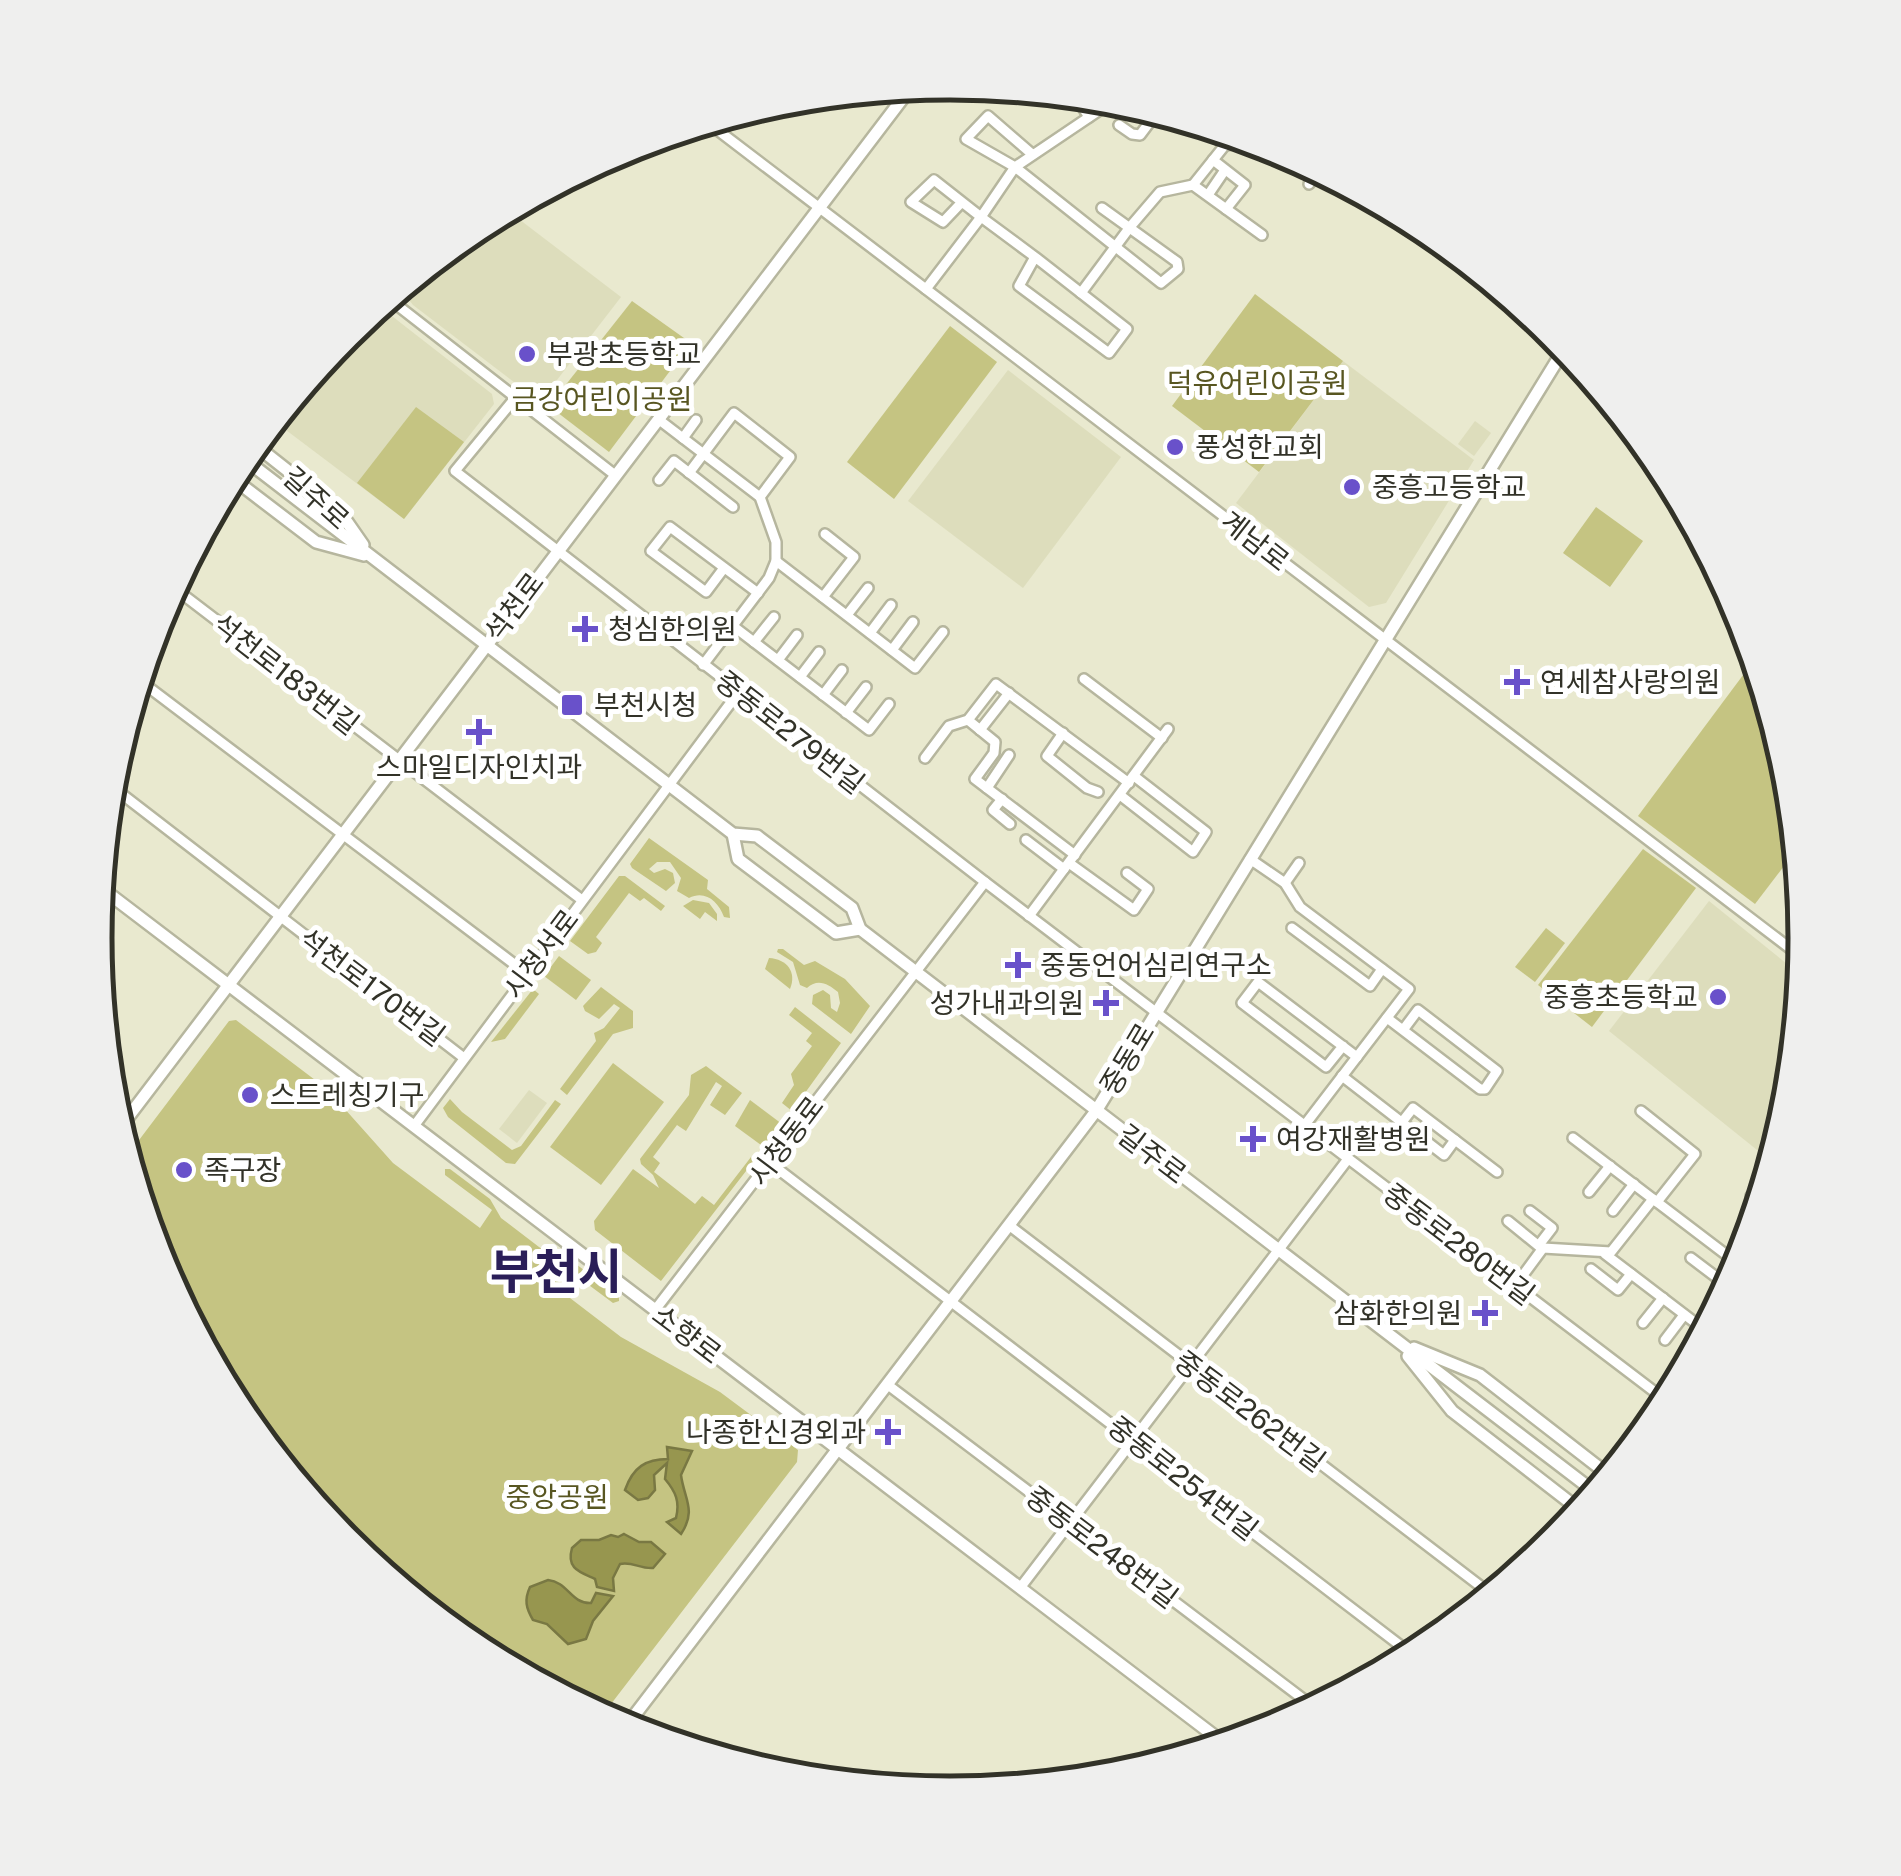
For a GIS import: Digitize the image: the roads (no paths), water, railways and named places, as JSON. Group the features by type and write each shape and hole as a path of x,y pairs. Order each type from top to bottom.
{"street":[{"name":"석천로","path":"132,1112 900,102"},
{"path":"1086,111 1090,117"},
{"path":"926,288 1015,167 1096,113"},
{"path":"1033,155 988,116 966,140 1015,167 1161,283 1178,269 1177,262 1102,208"},
{"path":"1119,125 1140,135 1148,124"},
{"name":"계남로","path":"722,132 1788,947"},
{"path":"1081,293 1160,192 1193,185 1224,146"},
{"path":"1213,160 1245,185 1226,209"},
{"path":"1208,195 1226,170"},
{"path":"962,202 943,222 912,202 934,180 1127,329 1109,353 1020,286 1035,258"},
{"path":"1193,185 1262,235"},
{"path":"399,307 615,475"},
{"name":"중동로","path":"635,1714 1096,1111 1557,360"},
{"name":"중동로279번길","path":"516,397 455,470 1155,1013"},
{"path":"689,473 734,413 790,457 760,498"},
{"path":"658,419 760,498 776,542 776,561 770,578 703,666"},
{"path":"682,438 696,420"},
{"name":"길주로","path":"267,454 340,512 372,557"},
{"path":"659,480 674,461 732,506"},
{"name":"길주로","path":"256,469 733,834 757,836 852,908 860,930 1586,1485"},
{"name":"길주로","path":"244,487 316,542 372,557"},
{"path":"724,568 706,592 651,551 670,527 758,593"},
{"path":"823,598 854,557 825,534"},
{"path":"776,561 915,668 943,632"},
{"path":"847,615 868,588"},
{"name":"석천로183번길","path":"185,597 399,760 549,868 582,900"},
{"path":"870,633 891,606"},
{"path":"754,642 774,617"},
{"path":"892,650 914,622"},
{"path":"733,626 869,730 889,704"},
{"path":"778,660 797,634"},
{"path":"800,678 819,652"},
{"path":"823,694 842,670"},
{"path":"1030,916 1165,734 1084,679"},
{"path":"925,758 949,726 968,720 996,684 1206,832 1193,852 1120,795"},
{"path":"846,712 866,687"},
{"path":"151,689 526,974"},
{"name":"시청서로","path":"414,1126 738,692"},
{"path":"980,730 1009,694"},
{"path":"968,720 995,742 994,753 975,779 1002,799 1069,863"},
{"path":"1063,734 1047,756 1092,792 1098,792"},
{"path":"987,788 1009,755"},
{"name":"석천로170번길","path":"125,797 464,1058"},
{"path":"1002,799 993,810 1010,824"},
{"name":"길주로","path":"733,834 738,859 752,870 836,933 860,930"},
{"path":"1026,840 1069,863 1134,910 1148,889 1127,873"},
{"path":"1250,859 1285,884 1300,907 1409,989 1304,1126"},
{"path":"1285,884 1299,863"},
{"name":"시청동로","path":"655,1310 985,882"},
{"name":"소향로","path":"113,897 1212,1734"},
{"path":"1292,928 1370,986 1382,969"},
{"path":"1343,1046 1326,1067 1242,1003 1258,982 1343,1046 1357,1057"},
{"path":"1387,1018 1480,1089 1485,1089 1498,1071 1418,1010 1403,1030"},
{"name":"중동로280번길","path":"1155,1013 1655,1392"},
{"path":"1342,1076 1444,1155 1456,1140"},
{"path":"1402,1122 1413,1108 1497,1172"},
{"path":"1508,1221 1541,1247 1611,1252 1696,1154 1641,1111"},
{"path":"1572,1138 1727,1253"},
{"path":"1020,1588 1348,1159"},
{"name":"중동로254번길","path":"770,1163 1400,1645"},
{"path":"1589,1192 1610,1166"},
{"path":"1613,1211 1634,1184"},
{"path":"1514,1286 1552,1228 1530,1211"},
{"name":"중동로262번길","path":"1010,1226 1481,1587"},
{"path":"1605,1254 1695,1323"},
{"path":"1691,1258 1716,1277"},
{"path":"1590,1269 1618,1290 1631,1274"},
{"path":"1643,1323 1663,1298"},
{"path":"1666,1340 1684,1315"},
{"name":"길주로","path":"1396,1340 1480,1375 1599,1468"},
{"name":"길주로","path":"1396,1340 1452,1411 1570,1502"},
{"name":"중동로248번길","path":"888,1385 1303,1698"}],"place":[{"name":"부광초등학교","path":"527,354"},
{"name":"풍성한교회","path":"1175,447"},
{"name":"중흥고등학교","path":"1352,487"},
{"name":"청심한의원","path":"585,629"},
{"name":"연세참사랑의원","path":"1517,682"},
{"name":"부천시청","path":"572,705"},
{"name":"스마일디자인치과","path":"479,732"},
{"name":"중동언어심리연구소","path":"1018,965"},
{"name":"중흥초등학교","path":"1718,997"},
{"name":"성가내과의원","path":"1106,1003"},
{"name":"스트레칭기구","path":"250,1095"},
{"name":"여강재활병원","path":"1253,1139"},
{"name":"족구장","path":"184,1170"},
{"name":"삼화한의원","path":"1485,1313"},
{"name":"나종한신경외과","path":"888,1432"}],"district":[{"name":"부천시","path":"556,1272"}],"park label":[{"name":"덕유어린이공원","path":"1257,383"},
{"name":"금강어린이공원","path":"602,399"},
{"name":"중앙공원","path":"557,1497"}]}
